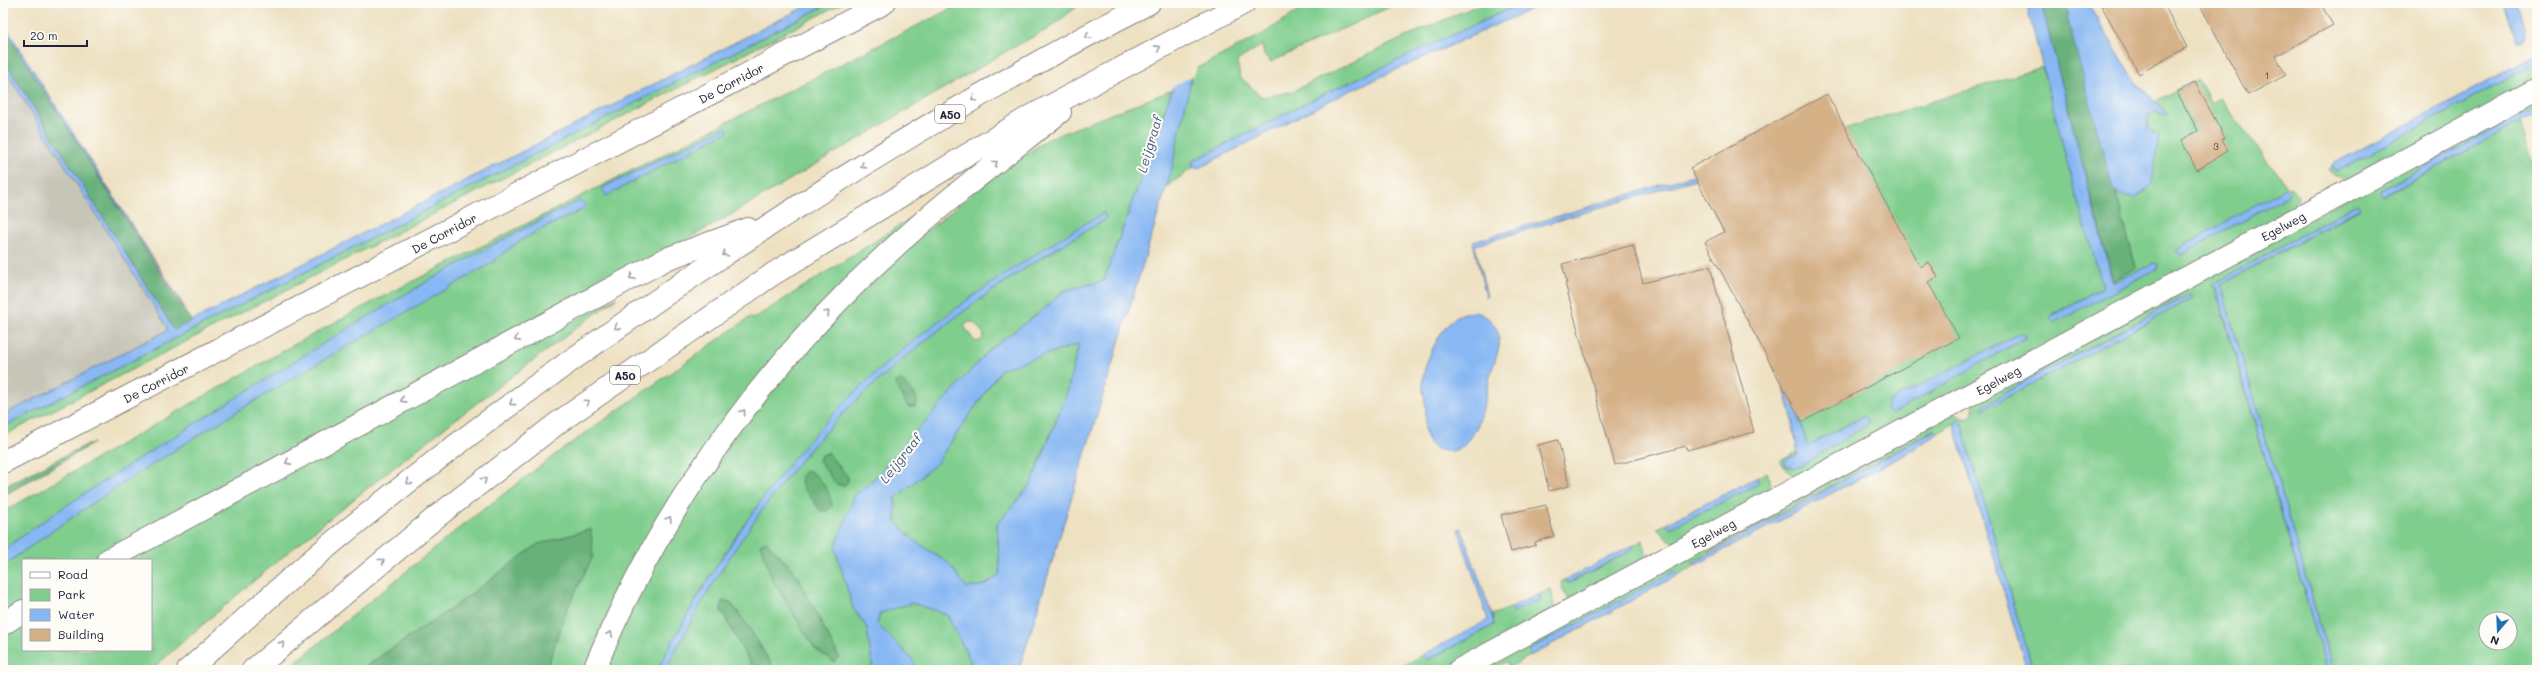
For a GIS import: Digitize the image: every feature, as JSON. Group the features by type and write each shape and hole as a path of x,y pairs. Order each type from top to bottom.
{"main road":[{"name":"De Corridor","path":"3,462 884,3"},
{"name":"A50","path":"188,670 337,539 496,415 629,318 781,217 966,104 1149,3"},
{"name":"A50","path":"253,670 435,518 559,422 773,274 896,196 1026,119 1240,5"},
{"name":"A50","path":"594,670 627,597 673,512 701,468 768,377 855,284 915,228 1101,78"},
{"name":"Egelweg","path":"1459,670 2537,89"},
{"name":"A50","path":"110,559 666,259 781,217"},
{"path":"3,624 22,612"}],"shaded area":[{"path":"3,65 174,335 3,423"}],"green space":[{"path":"830,3 843,3 3,436 3,427"},
{"path":"962,3 1082,3 1048,29 1012,48 720,221 96,559 22,559 22,603 3,615 3,566 62,524 121,484 243,407 492,263 523,239 582,210 585,206 581,200 498,242 418,288 339,335 130,465 66,506 3,550 3,512 290,347 378,299","holes":["726,127 728,131 644,173 602,188"]},
{"path":"1310,3 1398,3 1271,62 1264,55 1262,45 1237,61 1240,77 1262,97 1291,92 1407,36 1483,3 1522,3 1322,95 1193,161 1193,168 1166,187 1193,70 1263,34"},
{"path":"2041,3 2064,3 2136,268 2113,281"},
{"path":"3,27 192,322 174,330 3,59"},
{"path":"2537,63 2537,83 2352,183 2334,175 2329,168 2333,164 2332,167 2338,171"},
{"path":"2042,67 2103,287 2052,315 2115,283 2113,281 2136,268 2115,190 2120,195 2155,133 2147,125 2149,115 2156,112 2167,114 2156,101 2198,79 2211,103 2220,98 2287,187 2293,188 2298,196 2294,214 1796,480 1780,461 1797,452 1798,455 1787,459 1784,463 1788,467 1799,467 1868,424 1864,416 1807,446 1729,165","holes":["2285,189 2289,192 2288,195 2181,255 2177,252 2177,249","2018,334 2027,337 1892,413 1886,409 1888,402"]},
{"path":"1172,90 1104,281 1064,291 931,416 876,477 855,495 853,608 867,628 873,670 775,670 748,626 730,602 723,601 721,610 754,670 666,670 703,600 725,564 748,529 799,463 853,404 911,352 984,296 895,358 851,398 818,432 758,506 730,545 680,627 657,670 602,670 643,582 742,425 872,277 992,177 1048,139","holes":["1104,213 1106,219 1014,276 1068,238","969,322 974,322 984,334 982,340 975,342 964,326"]},
{"path":"2537,96 2537,106 2381,190 2382,197 2521,121 2537,177 2537,670 2333,670 2221,285 2360,209 2357,204 2212,285 2215,288 2327,670 2033,670 1961,423 1955,423 1937,434 1933,430 1695,560 1693,563 1696,565 1678,575 1675,571 1530,649 1529,652 1532,655 1508,668 1508,663 1505,662 1491,670 1472,670 1952,411 1964,419 1972,416 1975,398","holes":["2191,294 2193,298 1983,409 2018,385"]},
{"path":"919,213 793,338 586,670 546,670 568,607 593,556 538,544 448,611 360,670 286,670 463,525 560,451 750,317 753,319"},
{"path":"617,298 380,478 264,572 151,670 3,670 3,631 22,618 22,651 152,651 152,559 124,559"},
{"path":"1079,343 1067,393 1031,484 997,524 1000,574 985,585 967,588 948,563 915,541 896,522 895,498 936,464 1001,369"},
{"path":"901,380 914,393 918,402 915,407 908,407 897,388 896,382"},
{"path":"94,443 3,496 3,487 88,444"},
{"path":"828,453 848,477 848,482 844,486 836,484 819,461 821,455"},
{"path":"806,470 815,475 824,484 832,506 828,511 821,511 802,486 801,476"},
{"path":"1767,472 1770,479 1768,497 1679,545 1668,539 1657,529 1667,523 1670,528 1756,485 1759,482 1756,478"},
{"path":"591,529 593,556 568,607 546,670 360,670 448,611 538,544"},
{"path":"1643,540 1648,562 1571,603 1562,589 1561,582 1565,580 1570,583 1632,550 1633,548 1630,547"},
{"path":"766,541 796,573 839,657 834,662 815,649 772,579 760,544"},
{"path":"1551,589 1555,612 1448,670 1402,670 1400,668 1424,654 1428,660 1494,625 1492,615 1541,596 1538,595"},
{"path":"722,601 730,602 748,626 775,670 754,670 721,610"},
{"path":"912,603 947,615 971,662 970,670 917,670 912,659 877,624 880,613"}],"water":[{"path":"812,3 830,3 3,427 3,415 166,331 167,327 3,67 3,59 174,330"},
{"path":"1522,3 1545,3 1345,93 1197,169 1192,165 1193,161 1322,95"},
{"path":"2026,3 2041,3 2112,280 2115,282 2154,263 2158,264 2157,269 2054,323 2050,319 2052,316 2103,287 2075,192"},
{"path":"2068,3 2088,3 2133,79 2168,115 2156,112 2149,115 2147,125 2149,130 2159,135 2152,184 2135,199 2120,195 2113,189 2067,17"},
{"path":"2503,3 2518,3 2525,33 2523,41 2516,42"},
{"path":"3,23 185,308 185,309 3,27"},
{"path":"2537,55 2537,63 2338,171 2332,167 2333,164"},
{"name":"Leijgraaf","path":"1193,70 1171,172 1019,670 970,670 971,662 947,615 912,603 880,613 877,624 912,659 917,670 873,670 867,628 853,608 835,548 855,495 876,477 989,350 1044,309 1064,291 1104,281 1172,90 1175,71","holes":["1079,344 1067,393 1031,484 997,524 1000,574 985,585 967,588 948,563 915,541 896,522 895,498 936,464 1001,369"]},
{"path":"2537,106 2537,113 2381,197 2379,195 2381,190"},
{"path":"726,127 728,131 606,196 602,188"},
{"path":"1726,165 1726,170 1476,245 1487,296 1486,298 1473,242"},
{"path":"2285,188 2289,192 2288,195 2181,255 2177,252 2177,249"},
{"path":"1738,190 1807,446 1864,416 1869,420 1868,424 1799,467 1793,468 1784,463 1787,459 1798,455 1791,414 1747,250"},
{"path":"581,200 586,206 582,210 523,239 492,263 243,408 121,484 3,566 3,550 61,509 120,471 407,293 493,245"},
{"path":"2357,204 2360,208 2221,285 2333,670 2327,670 2216,288 2212,285"},
{"path":"1104,213 1106,219 1070,240 1005,282 942,328 911,352 853,404 826,432 773,495 725,564 684,635 666,670 657,670 704,587 756,507 795,457 847,400 904,349 965,302 1037,253"},
{"path":"2191,294 2193,298 1983,410 1982,407 2018,385"},
{"path":"1474,312 1485,316 1494,324 1499,335 1499,347 1482,411 1472,436 1465,445 1456,450 1444,451 1432,445 1426,436 1426,409 1423,390 1424,371 1436,342 1448,324 1463,313"},
{"path":"2018,334 2025,335 2027,337 1892,414 1886,411 1888,402"},
{"path":"1958,420 1961,423 2033,670 2027,670 1955,427 1955,423"},
{"path":"1935,430 1937,434 1904,455 1696,565 1693,563"},
{"path":"1756,478 1759,482 1756,485 1670,528 1668,527 1667,523"},
{"path":"1461,528 1492,615 1494,625 1427,660 1424,654 1488,620 1458,529"},
{"path":"1630,547 1634,548 1569,583 1565,580"},
{"path":"1675,571 1678,575 1532,655 1529,652 1530,649"},
{"path":"1538,595 1541,599 1513,612 1512,609 1515,605"}],"pier":[{"path":"1175,3 1200,3 1202,11 1202,53 1194,75 1170,88 1176,43"}],"building":[{"path":"2100,3 2163,3 2187,47 2139,74"},
{"path":"2199,3 2320,3 2333,25 2276,56 2286,75 2248,95"},
{"path":"2195,82 2225,138 2222,139 2228,150 2197,170 2181,140 2198,131 2177,92"},
{"path":"1827,94 1920,267 1929,262 1938,277 1928,282 1959,338 1802,422 1705,242 1724,232 1690,168"},
{"path":"1633,245 1643,283 1710,266 1754,432 1687,450 1686,446 1615,465 1565,283 1567,283 1562,264"},
{"path":"1558,440 1569,486 1549,491 1538,445"},
{"path":"1546,505 1554,536 1535,542 1536,545 1511,552 1501,515"}]}
